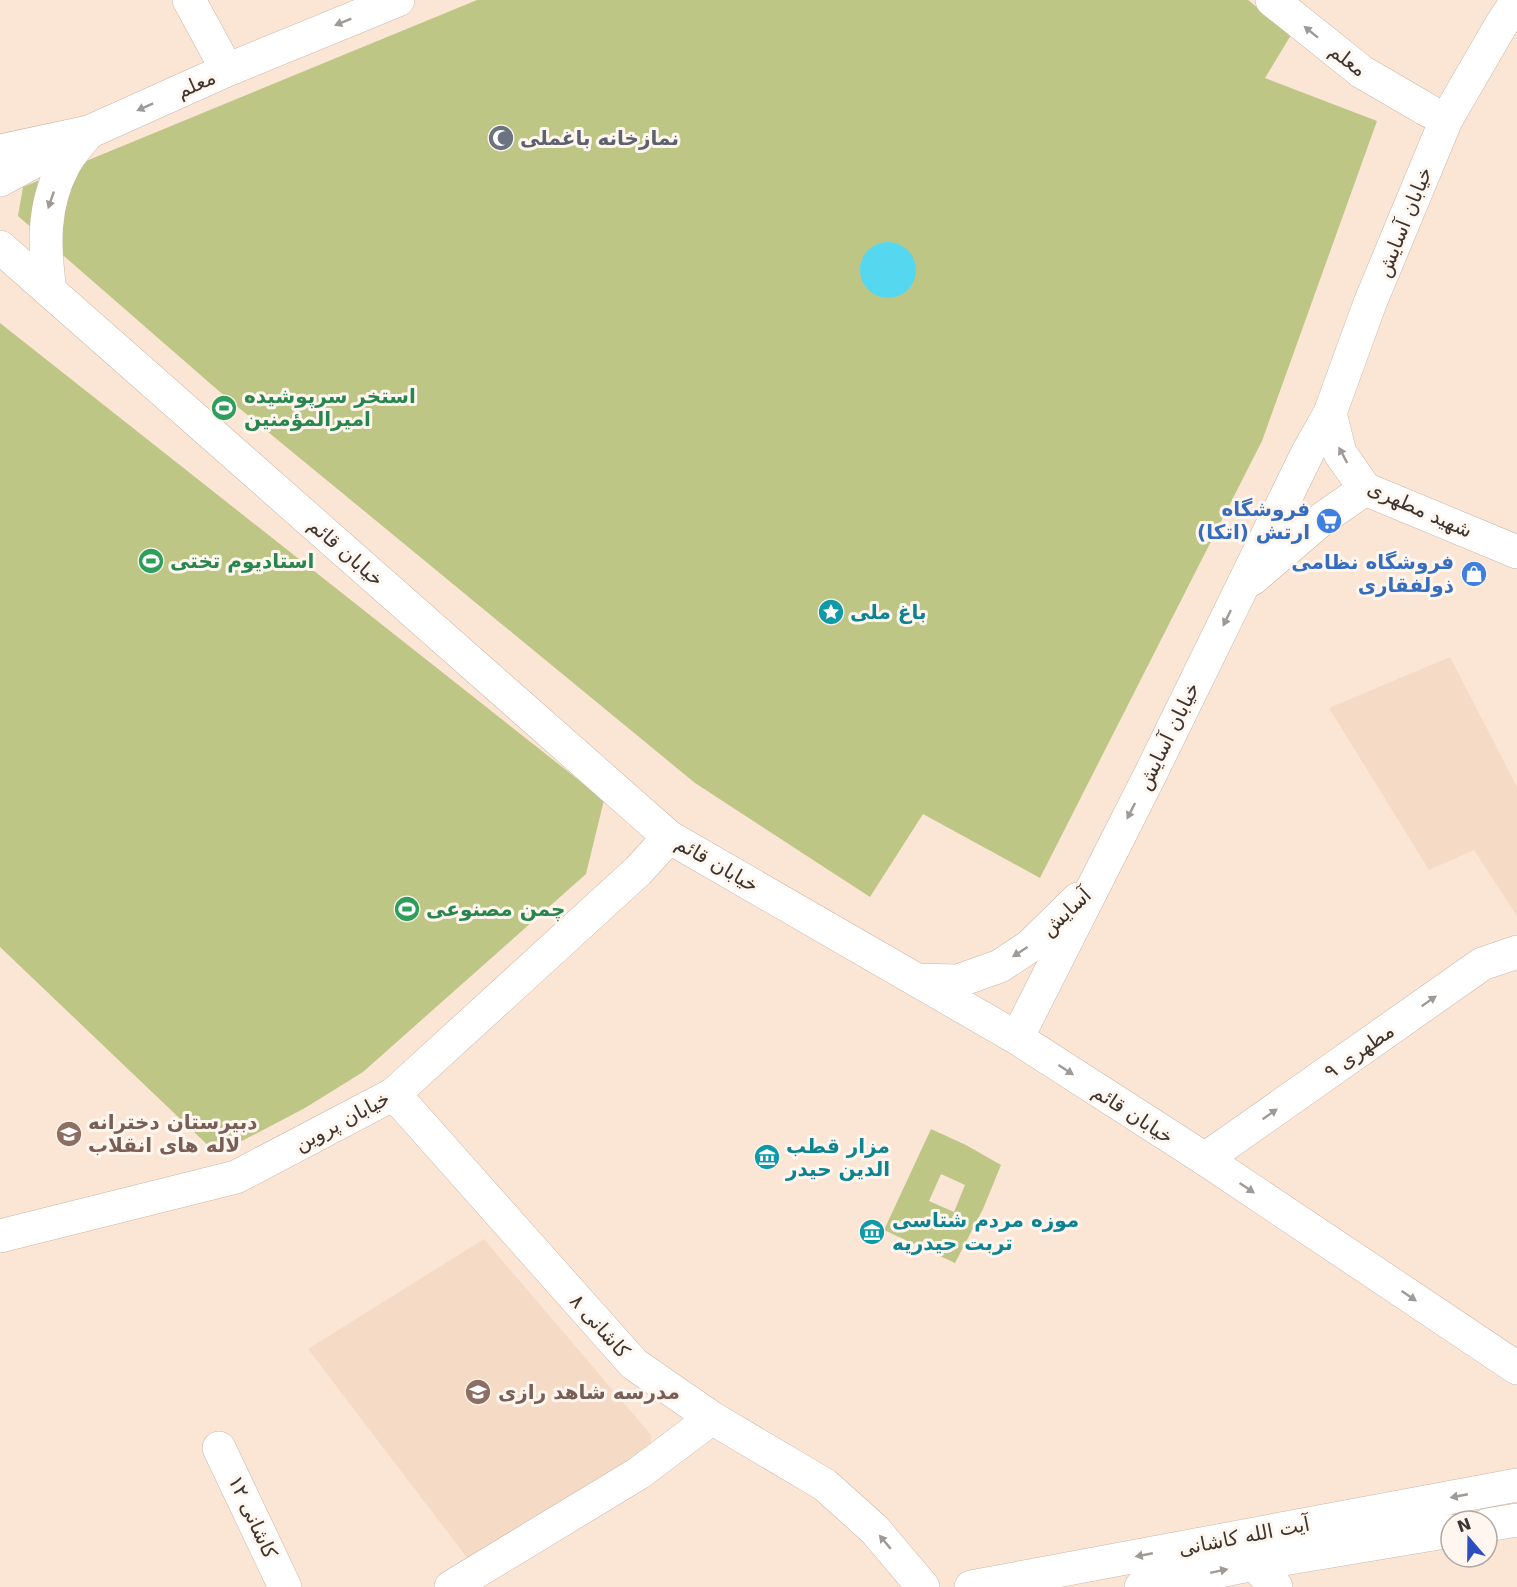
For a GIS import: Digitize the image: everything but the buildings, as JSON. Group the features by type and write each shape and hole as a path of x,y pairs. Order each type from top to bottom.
{"street":[{"path":"189,0 227,70"},
{"name":"معلم","path":"0,180 89,132 227,70 398,0"},
{"name":"معلم","path":"1272,0 1362,72 1429,111"},
{"name":"خیابان آسایش","path":"1308,452 1313,404 1354,294 1429,111 1495,0"},
{"name":"خیابان آسایش","path":"1094,885 1308,452 1330,413 1370,303 1446,120 1517,1"},
{"path":"0,152 89,132"},
{"path":"50,291 45,255 47,209 64,164 89,132"},
{"name":"خیابان قائم","path":"0,247 669,837 1017,1038 1517,1368"},
{"name":"شهید مطهری","path":"1330,413 1340,453 1365,489 1517,552"},
{"name":"خیابان آسایش","path":"1242,588 1322,519 1365,489"},
{"name":"خیابان پروین","path":"0,1236 236,1177 394,1094 638,871 669,837"},
{"name":"آسایش","path":"915,980 958,981 1000,966 1030,946 1094,885"},
{"name":"آسایش","path":"1017,1038 1094,885"},
{"name":"مطهری ۹","path":"1205,1160 1482,964 1517,952"},
{"name":"کاشانی ۸","path":"394,1094 634,1364 712,1418 825,1485 875,1530 923,1587"},
{"path":"459,1585 639,1473 712,1418"},
{"name":"کاشانی ۱۲","path":"219,1448 285,1587"},
{"name":"آیت الله کاشانی","path":"971,1587 1517,1485"},
{"path":"1499,1523 1517,1520"},
{"name":"آیت الله کاشانی","path":"1141,1587 1265,1575 1439,1534"}],"shaded area":[{"path":"1450,657 1517,787 1517,916 1474,850 1429,870 1329,708"},
{"name":"مدرسه شاهد رازی","path":"484,1239 651,1435 651,1447 468,1559 308,1349"}],"green space":[{"name":"باغ ملی","path":"477,0 1248,0 1291,35 1265,78 1377,121 1262,441 1040,878 923,814 870,897 695,783 228,399 18,216 23,187"},
{"name":"استادیوم تختی","path":"0,323 604,800 586,874 363,1072 305,1108 217,1154 0,947"},
{"path":"931,1129 1001,1165 983,1209 955,1263 884,1230","holes":["941,1174 965,1185 954,1212 929,1201"]}],"water":[{"path":"888,242 899,244 908,250 914,259 916,270 914,281 908,290 899,296 888,298 877,296 868,290 862,281 860,270 862,259 868,250 877,244"}],"place":[{"name":"نمازخانه باغملی","path":"501,138"},
{"name":"استخر سرپوشیده امیرالمؤمنین","path":"224,408"},
{"name":"فروشگاه ارتش (اتکا)","path":"1329,521"},
{"name":"استادیوم تختی","path":"151,561"},
{"name":"فروشگاه نظامی ذولفقاری","path":"1474,574"},
{"name":"باغ ملی","path":"831,612"},
{"name":"چمن مصنوعی","path":"407,909"},
{"name":"دبیرستان دخترانه لاله های انقلاب","path":"69,1134"},
{"name":"مزار قطب الدین حیدر","path":"767,1157"},
{"name":"موزه مردم شتاسی تربت حیدریه","path":"872,1232"},
{"name":"مدرسه شاهد رازی","path":"478,1392"}]}
